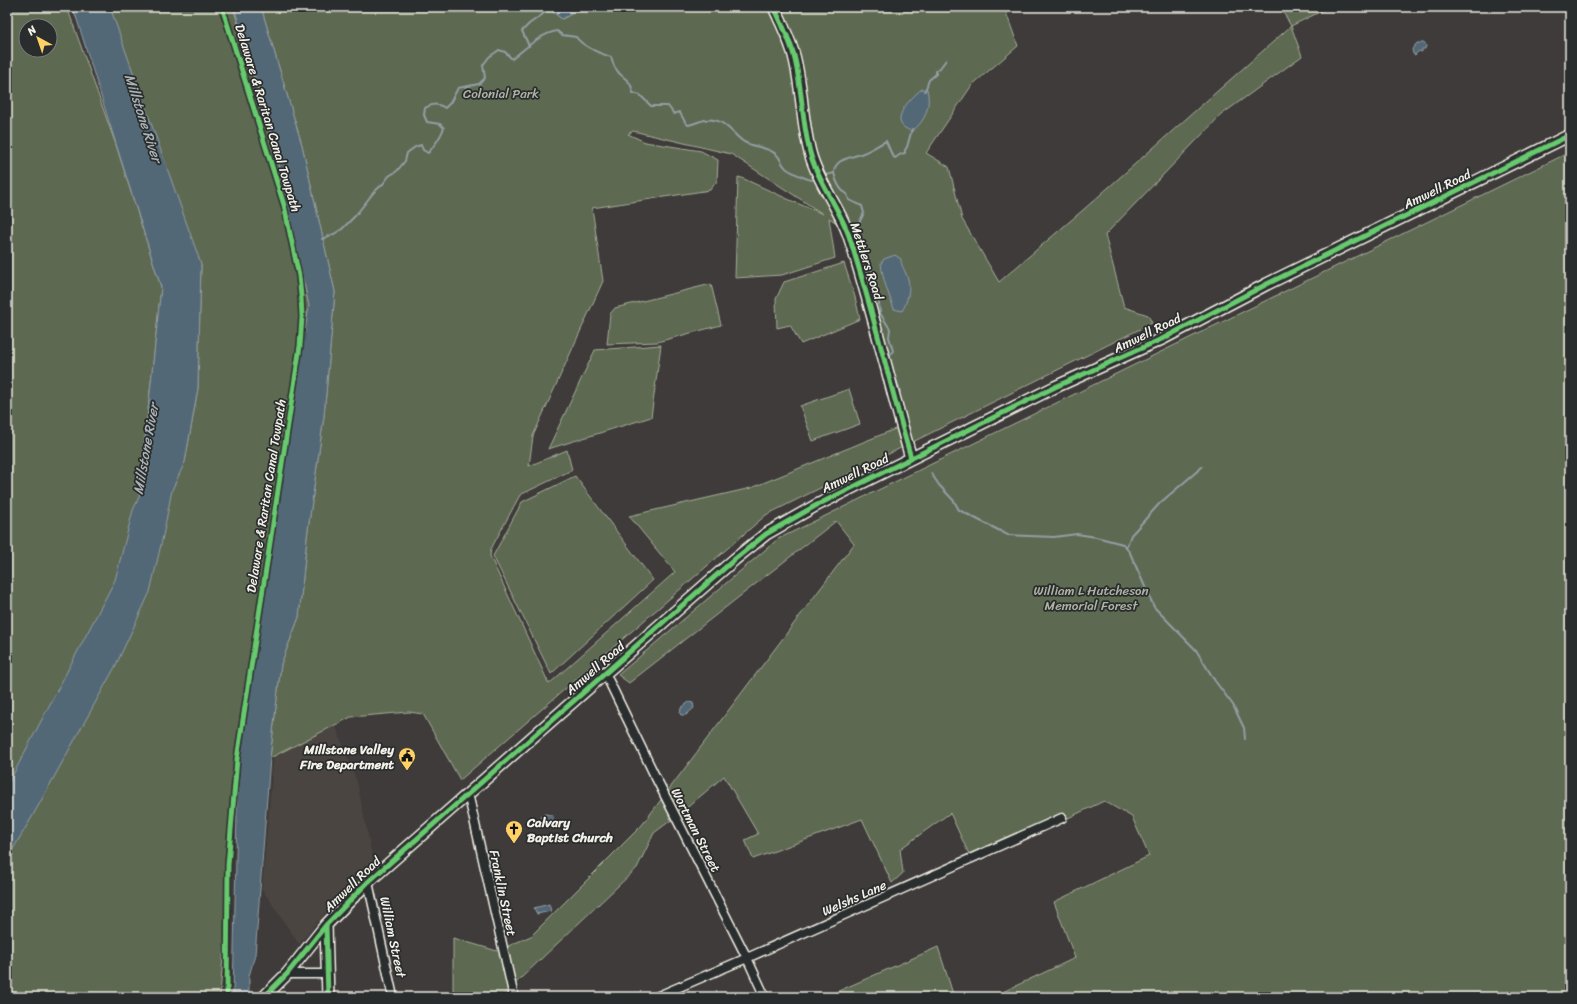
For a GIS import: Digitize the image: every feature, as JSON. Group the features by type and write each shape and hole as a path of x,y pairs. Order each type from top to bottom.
{"main road":[{"name":"Mettlers Road","path":"774,7 793,51 806,136 812,157 820,179 842,218 850,237 911,458"},
{"name":"Amwell Road","path":"264,997 287,974 326,925 368,882 605,673 766,534 815,506 1054,387 1164,338 1274,281 1570,135"},
{"path":"326,925 328,997"}],"street":[{"name":"Wortman Street","path":"605,673 654,774 748,958 765,997"},
{"name":"Franklin Street","path":"468,794 514,997"},
{"name":"Welshs Lane","path":"656,997 748,958 1062,818"},
{"name":"William Street","path":"368,882 394,997"},
{"path":"287,974 328,974"}],"shaded area":[{"path":"281,674 328,706 357,782 374,865 329,908 299,944 262,889"}],"green space":[{"path":"7,7 67,7 116,145 161,287 141,477 185,462 198,388 201,264 71,7 233,7 273,141 309,306 272,537 238,766 220,995 217,997 7,997"},
{"name":"Colonial Park","path":"261,7 546,7 562,19 585,7 1004,7 1018,46 972,85 926,153 949,167 962,219 999,282 1083,210 1291,26 1302,56 1221,115 1105,235 1124,307 1148,315 1152,323 766,515 460,780 423,714 409,712 351,717 270,758 281,664 299,617 307,537 324,416 335,292 302,145","holes":["633,131 731,154 823,214 738,177 735,278 782,275 835,258 829,218 846,229 900,427 751,488 629,516 675,572 549,684 490,556 491,549 520,495 572,470 567,450 529,466 533,436 603,281 592,208 710,190 717,181 718,160 701,151 645,142 628,134"]},
{"path":"1280,7 1330,7 1291,26"},
{"name":"William L Hutcheson Memorial Forest","path":"1570,152 1570,997 992,997 1075,958 1054,902 1149,856 1132,817 1104,801 973,863 950,813 900,849 903,873 892,883 862,819 753,859 745,840 758,834 724,776 682,812 654,833 637,868 501,997 453,997 453,938 497,951 531,936 642,825 854,544 836,521 629,683 618,675 778,539"},
{"path":"844,263 855,297 860,319 801,344 790,325 777,328 776,299 784,282"},
{"path":"711,284 721,325 657,342 607,344 610,314 615,308"},
{"path":"661,345 651,417 548,449 595,350"},
{"path":"849,389 860,424 813,441 800,406"},
{"path":"575,476 653,580 551,674 493,556 522,502"},
{"path":"938,947 954,997 825,997"}],"water":[{"name":"Millstone River","path":"73,7 110,7 201,264 198,388 185,462 172,490 150,592 115,667 7,859 7,786 115,580 133,510 139,497 161,287"},
{"path":"234,7 261,7 302,145 335,292 324,416 307,537 299,617 281,664 270,758 255,955 249,976 249,997 233,997 238,766 272,537 309,306 274,141"},
{"path":"546,7 585,7 562,19"},
{"path":"1417,43 1425,43 1426,46 1425,49 1422,49 1422,52 1419,51 1415,55 1413,54 1412,49"},
{"path":"922,89 927,89 928,107 924,118 912,131 904,128 900,123 900,117 906,104"},
{"path":"895,255 901,259 909,283 906,303 902,311 894,309 886,286 881,263 884,259"},
{"path":"689,702 693,703 694,708 686,715 681,715 681,708"},
{"path":"546,814 553,816 553,820 547,822 540,817 541,815"},
{"path":"549,904 551,911 537,914 534,908"}],"waterway":[{"path":"529,46 522,31 550,9"},
{"path":"322,239 342,229 355,216 374,192 389,176 397,171 405,161 407,153 415,147 421,145 423,150 428,153 433,147 444,128 440,124 427,122 424,115 425,108 435,105 445,108 450,103 458,88 479,84 485,78 483,65 489,57 499,50 505,52 512,59 539,38 557,31 562,35 576,37 587,47 611,57 615,68 628,81 633,93 640,95 651,106 668,106 674,114 679,112 688,125 705,120 717,120 744,142 772,151 779,157 787,169 802,177 812,180"},
{"path":"925,91 929,80 936,74 936,71 946,60"},
{"path":"834,173 835,168 840,161 866,152 886,141 892,155 895,158 905,153 912,129"},
{"path":"826,175 834,173 842,191 847,194 849,200 862,206 864,213 859,223 858,236 877,286 880,313 890,329 889,337 893,351 890,355"},
{"path":"892,365 900,392"},
{"path":"1126,548 1131,535 1160,503 1202,467"},
{"path":"931,473 939,485 954,501 959,510 1008,535 1054,537 1077,534 1123,544 1130,553 1154,607 1196,650 1215,681 1233,705 1244,728 1245,739"}],"cycle path":[{"name":"Delaware & Raritan Canal Towpath","path":"222,7 284,205 299,276 302,317 300,346 237,759 228,865 227,997"},
{"path":"774,7 793,52 799,78 805,130 811,156 820,178 846,228 850,239 911,458"},
{"path":"264,997 287,974 326,925 368,882 735,559 766,534 815,506 1055,387 1164,338 1267,284 1570,135"},
{"path":"326,925 328,997"}],"place":[{"name":"Millstone Valley Fire Department","path":"407,771"},
{"name":"Calvary Baptist Church","path":"514,844"}]}
